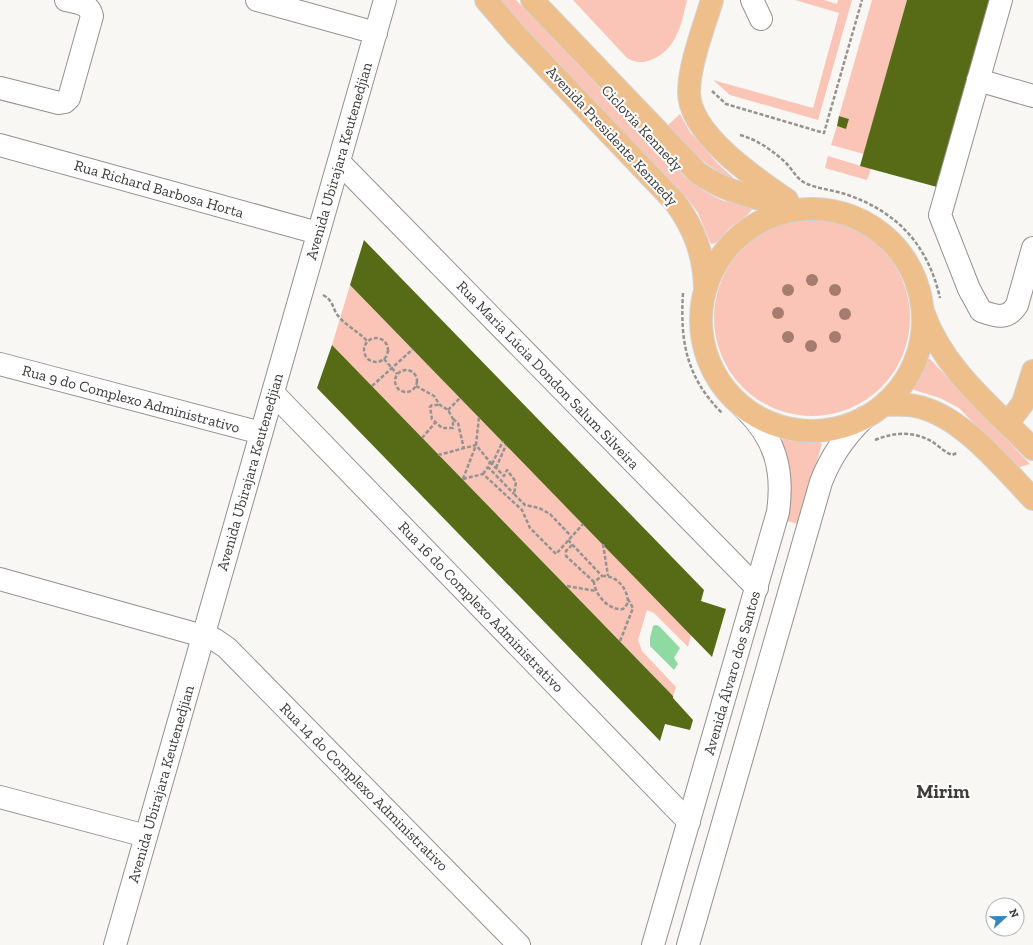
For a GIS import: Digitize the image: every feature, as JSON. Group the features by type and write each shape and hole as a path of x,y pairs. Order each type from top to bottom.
{"main road":[{"name":"Avenida Presidente Kennedy","path":"486,0 516,35 675,202 690,223 701,252 704,269 705,290"},
{"path":"532,0 698,174 732,192 767,200 799,210 834,211 848,215 876,230 898,251 907,264 919,292 931,305 929,329 946,358 1033,449"},
{"path":"712,0 690,74 689,84 691,105 702,127 737,164 799,210"},
{"path":"799,210 766,219 752,226 739,236 718,260 705,290 701,309 701,327 706,352 719,380 730,395 744,408 762,419 782,427 804,431 833,429 847,426 864,418 884,405 897,392 915,361 922,325 931,305"},
{"path":"1008,423 1023,403 1033,371"},
{"path":"884,405 915,406 945,417 972,438 1033,498"}],"street":[{"path":"0,88 59,103 65,102 69,98 92,16 90,9 85,5 66,0"},
{"path":"257,0 376,33"},
{"name":"Avenida Ubirajara Keutenedjian","path":"115,945 385,0"},
{"path":"1001,0 940,215 969,289 980,311 998,317 1012,312 1017,305 1033,248"},
{"path":"978,80 1033,96"},
{"name":"Rua Richard Barbosa Horta","path":"0,145 318,233"},
{"name":"Rua Maria Lúcia Dondon Salum Silveira","path":"339,162 757,588"},
{"name":"Rua 9 do Complexo Administrativo","path":"0,364 261,433"},
{"name":"Rua 16 do Complexo Administrativo","path":"273,393 689,822"},
{"name":"Avenida Álvaro dos Santos","path":"653,945 776,524 780,497 780,480 773,449 766,434 756,420 744,408"},
{"path":"688,945 821,482 837,449 848,434 864,418"},
{"name":"Rua 14 do Complexo Administrativo","path":"0,579 214,639 227,648 519,945"},
{"path":"0,797 146,836"}],"path":[{"path":"689,84 707,86 726,104 824,133 862,0"},
{"path":"738,134 761,143 782,160 804,182 861,200 893,218 915,241 927,259 936,282 931,305"},
{"path":"303,288 329,298 340,318 359,332 367,341"},
{"path":"683,291 682,324 688,358 700,386 723,413"},
{"path":"373,338 379,338 384,342 387,347 387,353 384,359 378,362 367,358 364,352 364,346 367,341 373,338"},
{"path":"372,386 414,349"},
{"path":"384,359 397,374"},
{"path":"402,370 409,370 414,374 417,379 416,386 412,391 406,393 399,391 395,386 394,379 397,374 402,370"},
{"path":"416,386 434,396 440,405 448,410 453,419 454,426 450,429 442,428 435,423 430,414 430,407 432,405 440,405"},
{"path":"448,410 460,398"},
{"path":"480,417 476,445 463,479 483,474 503,441"},
{"path":"453,419 458,423 464,448"},
{"path":"422,438 435,423"},
{"path":"438,455 476,445"},
{"path":"476,445 504,476 507,470 514,478 516,482 514,494"},
{"path":"496,468 506,445"},
{"path":"488,467 525,505 539,508 550,514 571,536"},
{"path":"483,474 522,510 530,528 556,554 583,524"},
{"path":"568,540 602,576"},
{"path":"603,544 608,576"},
{"path":"572,545 566,551 566,556 594,582 599,596 613,608 618,610 626,606 628,598"},
{"path":"594,582 602,576 608,576 617,580 622,586 633,608 620,640"},
{"path":"567,586 596,591"}],"shaded area":[{"path":"500,0 516,0 685,177 704,191 721,200 752,209 750,212 730,228 719,241 711,244 698,213 686,197 530,35"},
{"path":"573,0 687,0 680,27 673,42 656,58 641,62 627,58"},
{"path":"795,0 824,0 837,4 838,0 852,0 818,120 730,95 713,80 813,108 839,13"},
{"path":"872,0 907,0 864,154 831,145 837,126 846,129 849,119 839,116"},
{"path":"680,114 690,132 718,164 737,181 716,170 699,158 667,126"},
{"path":"828,156 871,169 867,180 825,168"},
{"path":"812,220 831,222 849,227 874,242 888,256 903,281 908,299 910,318 908,337 903,355 888,380 874,394 849,409 831,414 812,416 793,414 775,409 750,394 736,380 721,355 716,337 714,318 716,299 721,281 736,256 750,242 775,227 793,222"},
{"path":"350,285 691,635 688,647 654,613 647,610 638,640 642,651 676,687 673,696 332,345"},
{"path":"926,359 930,359 1030,464 1017,468 959,408 940,398 914,390 913,387 924,367"},
{"path":"783,439 803,442 819,441 822,444 798,524 787,521 791,491 787,463 781,443"},
{"path":"653,626 659,626 680,648 674,658 678,664 674,670 650,646"}],"building":[{"path":"907,0 989,0 937,187 860,166"},
{"path":"839,116 849,119 846,129 837,126"},
{"path":"364,240 704,590 701,601 726,609 712,657 350,285"},
{"path":"332,345 673,696 673,698 693,720 690,730 665,724 660,741 317,388"}],"district":[{"name":"Mirim","path":"943,791"}]}
